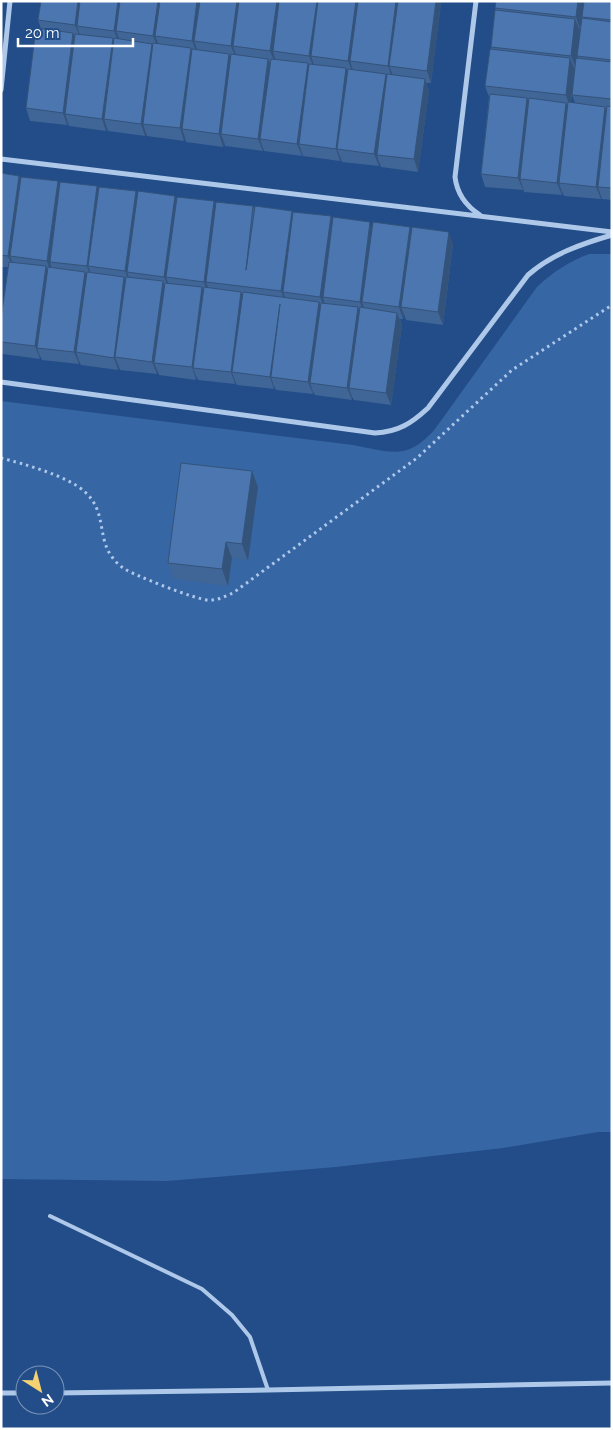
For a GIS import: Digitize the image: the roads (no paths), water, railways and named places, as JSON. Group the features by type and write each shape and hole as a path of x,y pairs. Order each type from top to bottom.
{"street":[{"path":"1,90 10,1"},
{"path":"476,1 455,177 458,192 470,208 483,217"},
{"path":"1,159 612,233"},
{"path":"1,382 376,433 388,432 414,421 428,408 528,274 554,256 612,233"},
{"path":"65,1393 612,1382"},
{"path":"1,1394 15,1393"}],"lane":[{"path":"50,1216 202,1289 232,1315 250,1337 268,1390"}]}
